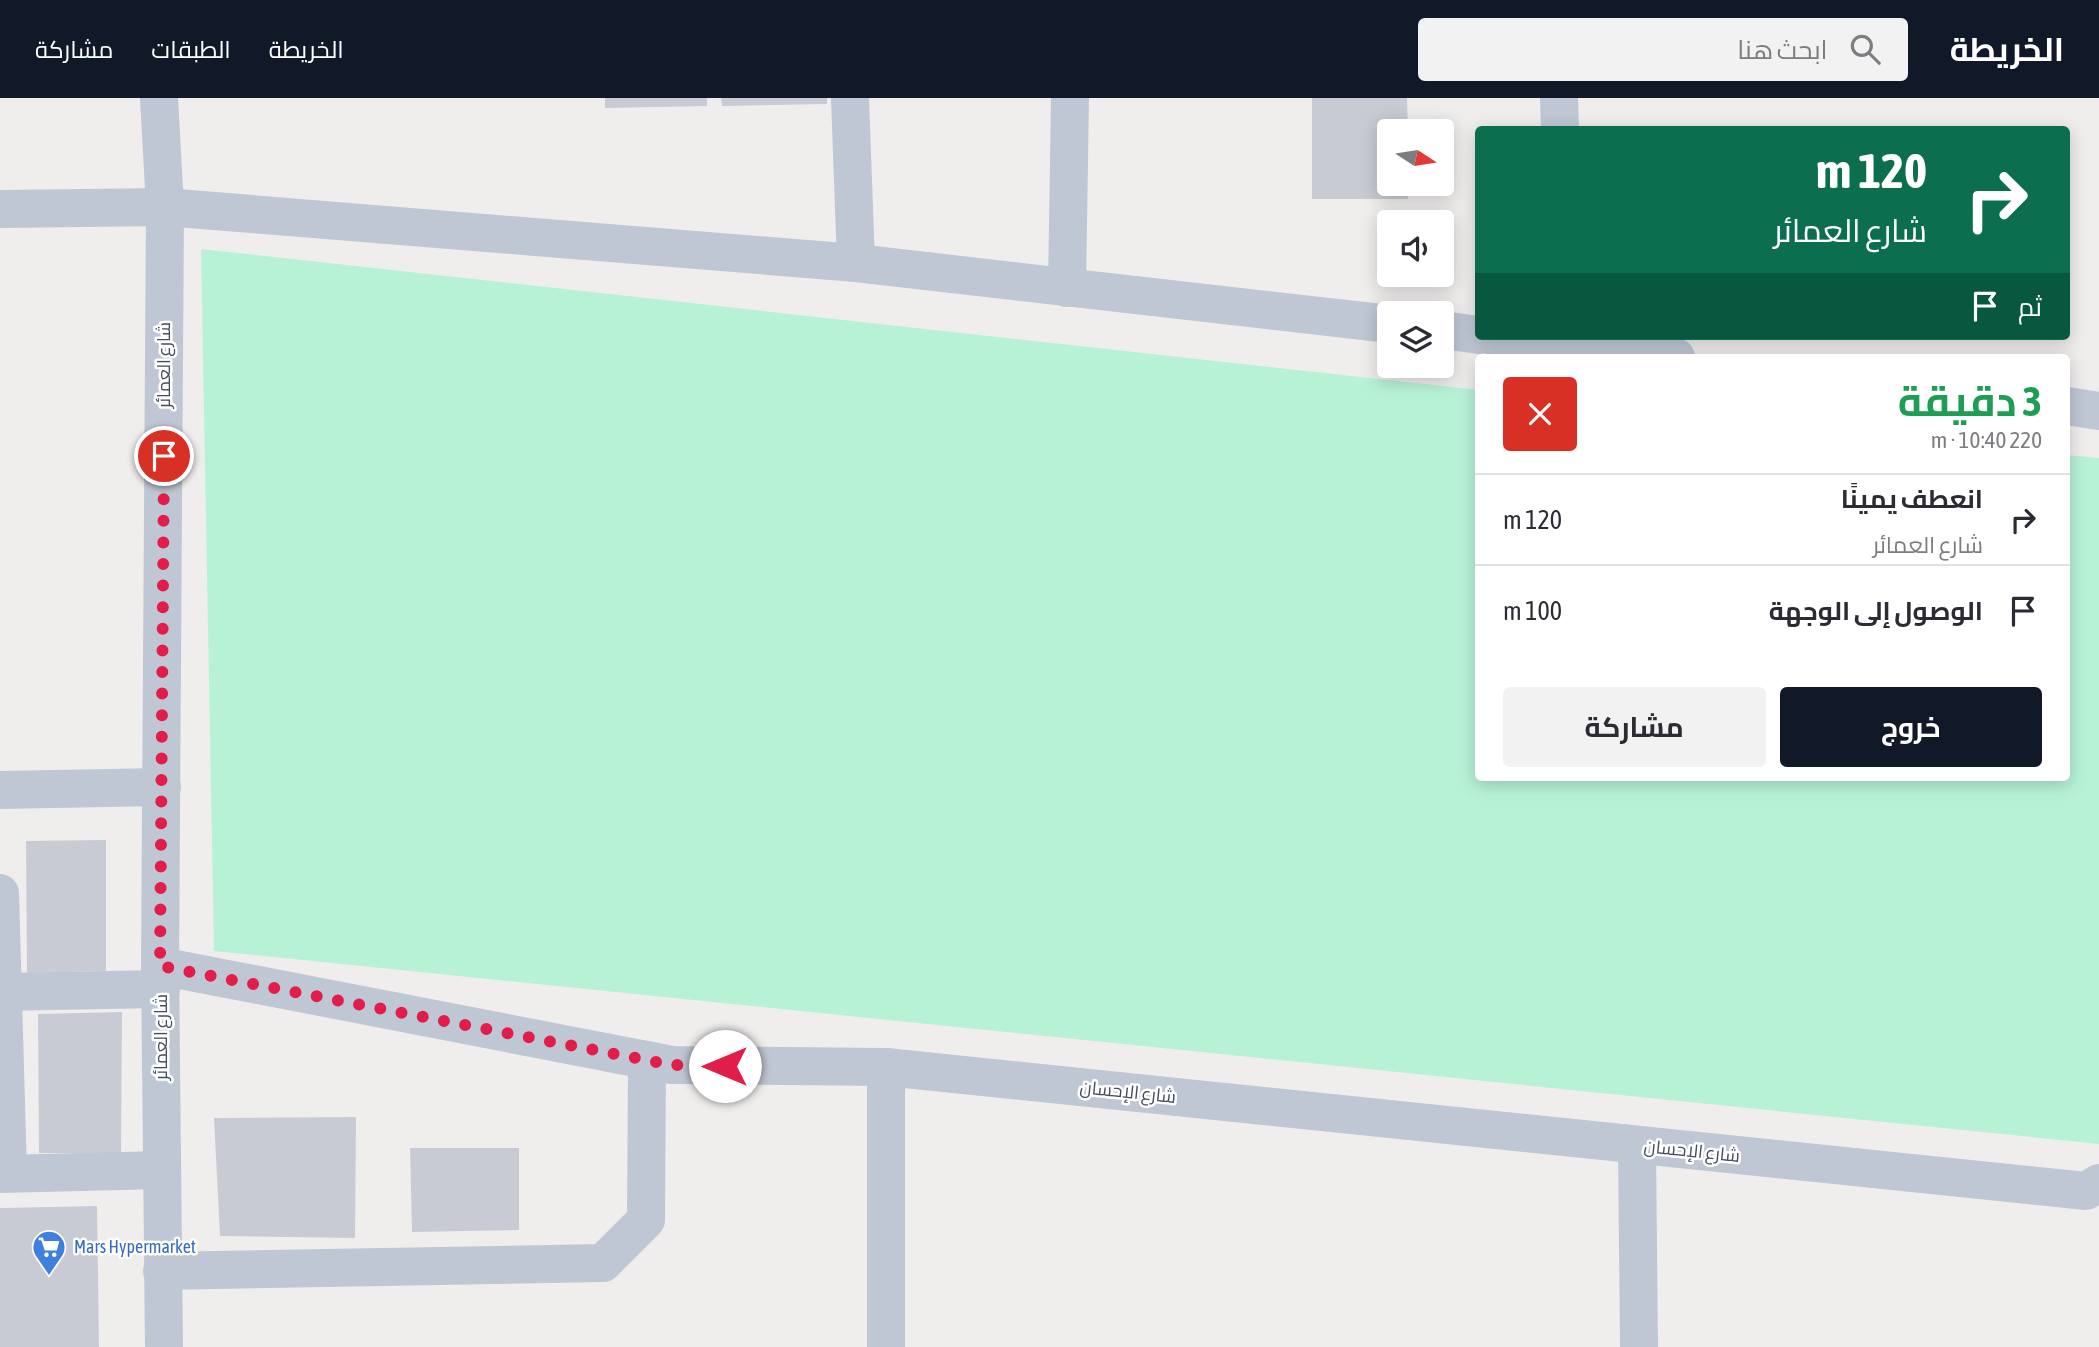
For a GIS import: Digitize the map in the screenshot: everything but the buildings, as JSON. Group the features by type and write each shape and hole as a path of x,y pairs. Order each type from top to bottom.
{"street":[{"name":"شارع العمائر","path":"159,98 165,207 161,978 164,1347"},
{"path":"850,98 856,263"},
{"path":"1068,288 1070,98"},
{"path":"1559,98 1560,126"},
{"path":"0,209 165,207 856,263 1377,323"},
{"path":"1454,332 1475,334"},
{"path":"1567,340 1657,354"},
{"path":"2070,406 2099,411"},
{"path":"0,790 162,787"},
{"path":"0,893 4,1173 162,1170"},
{"name":"شارع الإحسان","path":"1,992 161,978 672,1065 886,1067 2086,1191 2099,1183"},
{"path":"162,1271 603,1264 646,1220 647,1060"},
{"path":"886,1067 886,1347"},
{"path":"1637,1146 1639,1347"}],"green space":[{"path":"201,249 1475,390 1475,781 2070,781 2070,455 2099,458 2099,1144 214,951"}],"place":[{"name":"Mars Hypermarket","path":"49,1277"}],"route":[{"path":"164,456 160,966 672,1065 725,1066"}]}
